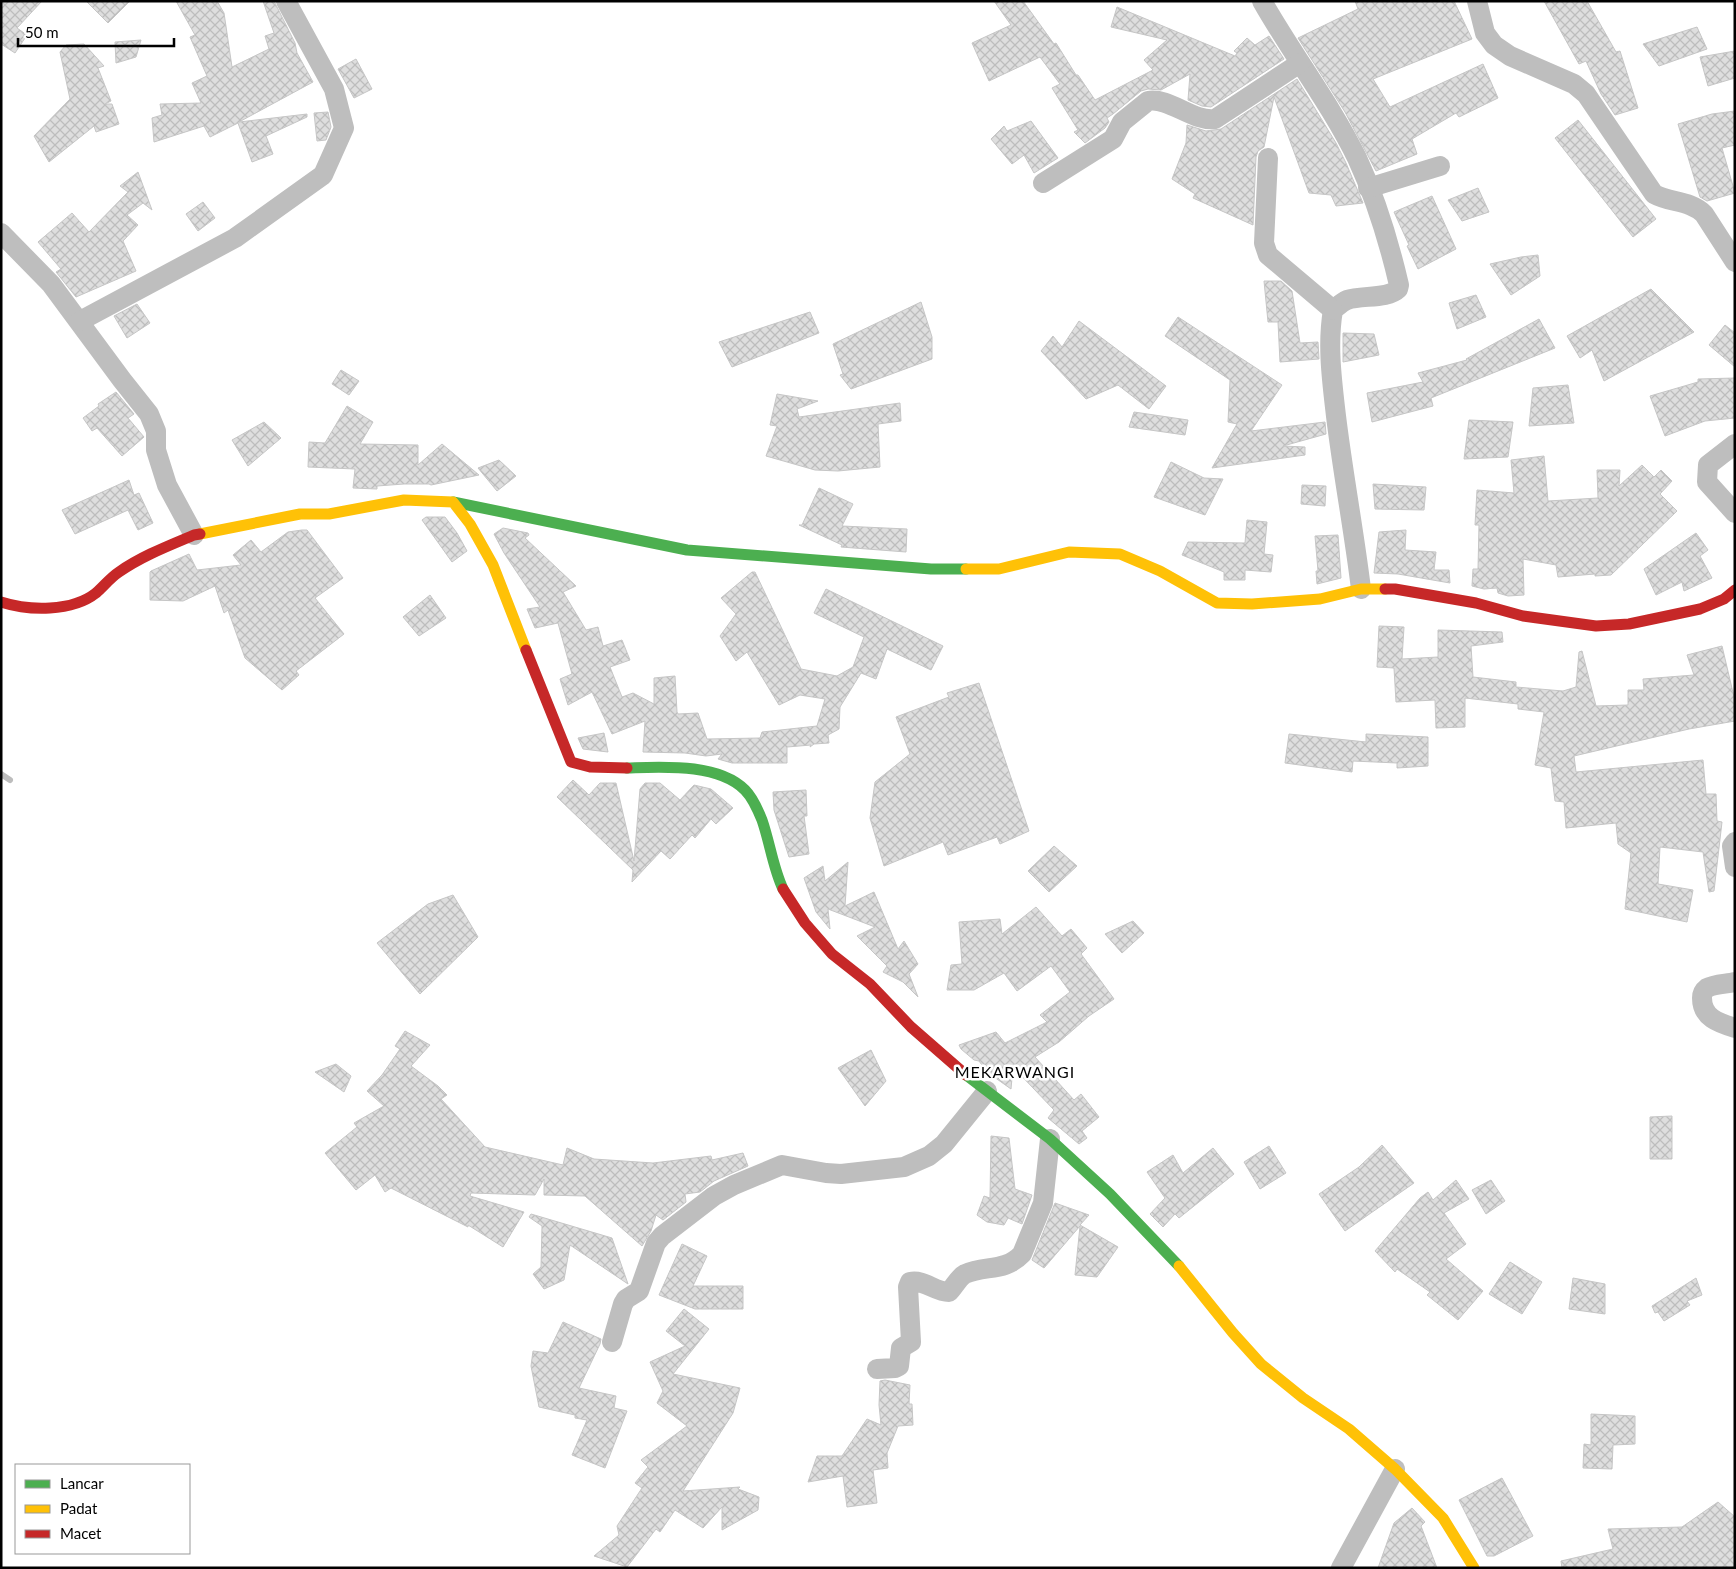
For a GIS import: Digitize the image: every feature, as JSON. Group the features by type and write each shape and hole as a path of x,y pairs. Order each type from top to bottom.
{"street":[{"path":"80,321 235,238 323,175 344,128 334,89 286,1"},
{"path":"1262,1 1357,159 1390,243 1399,285 1398,289 1391,294 1345,300 1333,310 1330,329 1332,385 1361,589"},
{"path":"1477,1 1485,33 1494,45 1510,56 1581,88 1654,194 1699,209 1735,262"},
{"path":"1043,183 1113,139 1122,122 1148,101 1158,102 1205,119 1214,119 1300,63"},
{"path":"1268,158 1265,251 1273,260 1333,310"},
{"path":"1368,188 1440,166"},
{"path":"1,233 51,284 149,414 156,431 156,450 167,485 194,535"},
{"path":"1735,444 1708,465 1707,482 1735,513"},
{"path":"1,602 17,607 40,609 74,604 95,594 118,573 144,557 194,535 300,514 329,514 404,500 453,502 687,550 774,558 931,569 999,569 1069,552 1120,554 1160,571 1217,603 1252,604 1320,598 1361,589 1395,589 1476,604 1523,616 1596,626 1629,624 1700,609 1724,599 1735,590"},
{"path":"453,502 470,524 493,565 571,762 592,768 650,767 692,770 712,773 743,787 754,801 776,873 786,895 814,935 839,961 870,984 912,1028 969,1078 1050,1139 1110,1194 1185,1272 1233,1333 1262,1364 1303,1398 1349,1429 1395,1469 1443,1518 1474,1568"},
{"path":"1735,842 1732,846 1735,866"},
{"path":"1735,982 1711,986 1704,990 1702,994 1704,1010 1708,1017 1735,1028"},
{"path":"612,1342 623,1304 626,1299 639,1291 656,1243 662,1236 714,1196 782,1165 834,1174 904,1167 929,1156 944,1144 987,1091"},
{"path":"877,1370 899,1366 901,1348 910,1342 908,1287 910,1282 918,1281 949,1292 965,1274 1006,1265 1022,1254 1043,1203 1050,1139"},
{"path":"1341,1568 1395,1469"}],"building":[{"path":"1,1 42,1 17,28 27,35 15,53 1,44"},
{"path":"86,1 130,1 108,23"},
{"path":"176,1 217,1 224,13 232,67 269,49 265,36 274,33 263,1 274,1 295,43 297,53 313,82 239,122 307,114 307,117 266,136 273,154 252,162 238,123 210,137 204,126 154,142 152,118 162,115 160,104 201,103 192,83 207,76 190,37 195,35"},
{"path":"994,1 1023,1 1054,44 1056,43 1076,75 1078,75 1095,100 1153,70 1144,60 1167,40 1111,27 1117,7 1235,56 1237,53 1234,51 1247,38 1255,45 1269,36 1284,59 1211,107 1202,106 1188,100 1190,74 1161,90 1148,89 1141,91 1107,118 1109,122 1105,128 1085,143 1074,132 1078,130 1052,88 1060,84 1040,57 989,81 972,43 1011,25"},
{"path":"1355,1 1454,1 1472,39 1373,79 1390,107 1483,64 1498,98 1459,117 1456,113 1412,139 1417,154 1376,171 1345,112 1298,38 1358,9"},
{"path":"1544,1 1587,1 1616,52 1620,51 1638,108 1615,115 1601,94 1586,61 1579,64"},
{"path":"1697,27 1707,49 1659,66 1643,44"},
{"path":"141,40 136,57 116,63 115,42"},
{"path":"84,44 104,66 98,68 111,101 105,104 112,104 119,124 96,132 94,126 49,162 34,136 70,99 60,52 66,45"},
{"path":"1735,51 1735,78 1708,86 1700,57"},
{"path":"356,59 372,89 354,98 338,69"},
{"path":"1297,79 1336,143 1363,203 1336,206 1331,195 1309,193 1274,97 1264,147 1258,151 1256,157 1253,225 1193,198 1195,194 1172,179 1186,143 1187,125 1206,131 1221,129"},
{"path":"1735,111 1735,145 1722,148 1735,193 1707,201 1700,197 1678,124 1712,114"},
{"path":"328,112 331,127 326,140 317,141 314,113"},
{"path":"1578,120 1656,219 1633,237 1555,138"},
{"path":"1031,121 1058,158 1034,173 1024,155 1012,164 991,139 1004,126 1007,131"},
{"path":"138,172 152,210 143,203 127,215 138,225 123,241 136,271 76,297 56,272 61,269 38,242 72,213 89,232 128,192 120,186"},
{"path":"1478,188 1489,212 1462,221 1448,200"},
{"path":"1432,196 1456,249 1418,269 1394,212"},
{"path":"203,202 215,218 198,231 186,214"},
{"path":"1538,255 1540,276 1511,295 1490,264 1521,257"},
{"path":"1264,281 1281,281 1292,291 1300,343 1318,342 1319,359 1280,362 1278,322 1268,322"},
{"path":"1651,289 1694,332 1604,381 1592,350 1580,358 1567,336"},
{"path":"1476,295 1486,317 1457,329 1449,303"},
{"path":"921,302 932,337 932,359 851,389 840,375 843,374 833,344"},
{"path":"137,304 150,323 127,338 114,316"},
{"path":"810,312 819,333 732,367 719,342"},
{"path":"1178,317 1282,385 1251,431 1325,422 1326,434 1283,446 1305,447 1305,455 1212,468 1237,424 1228,422 1230,380 1165,336"},
{"path":"1539,319 1555,348 1431,398 1433,406 1372,422 1367,393 1423,382 1418,373 1467,360"},
{"path":"1079,321 1166,386 1149,409 1118,385 1086,399 1041,351 1053,336 1062,347"},
{"path":"1725,325 1735,333 1735,367 1709,345"},
{"path":"1343,333 1374,334 1379,355 1343,362"},
{"path":"341,370 359,381 349,395 332,384"},
{"path":"1735,378 1735,418 1705,421 1665,436 1650,396 1698,382 1698,379"},
{"path":"1568,385 1574,423 1529,426 1533,388"},
{"path":"116,392 134,414 128,418 144,437 122,456 97,428 92,431 83,418 99,406 98,404"},
{"path":"777,394 818,401 797,409 799,417 900,403 901,421 878,424 880,467 838,471 815,470 766,456 777,426 770,425"},
{"path":"347,406 373,422 360,444 418,445 418,465 442,444 479,475 431,485 404,484 377,486 377,489 353,488 355,469 308,467 309,442 325,443"},
{"path":"1134,412 1188,420 1185,435 1129,427"},
{"path":"1469,420 1513,422 1508,457 1464,459"},
{"path":"264,422 281,438 248,466 232,440"},
{"path":"1544,456 1548,501 1598,498 1597,470 1620,470 1619,486 1642,465 1654,477 1661,470 1672,481 1660,494 1677,511 1611,575 1595,576 1595,574 1558,577 1556,565 1523,559 1524,595 1508,596 1498,593 1497,588 1484,589 1472,586 1473,569 1478,569 1479,525 1475,525 1477,490 1514,493 1511,460"},
{"path":"499,460 516,476 497,491 478,468"},
{"path":"1171,462 1204,478 1223,479 1205,515 1154,497"},
{"path":"129,480 134,495 139,493 153,523 138,530 128,510 75,534 62,510"},
{"path":"1373,484 1426,487 1424,510 1375,509"},
{"path":"1302,485 1326,486 1325,506 1301,504"},
{"path":"819,488 853,504 842,526 907,529 906,552 841,547 842,545 799,525 802,525"},
{"path":"426,517 445,517 467,551 452,562 422,520"},
{"path":"1247,520 1267,522 1264,554 1273,555 1271,572 1245,570 1245,580 1224,580 1224,572 1182,555 1188,542 1245,543"},
{"path":"503,528 528,533 529,535 525,538 576,586 563,592 586,630 598,627 603,646 622,640 630,660 610,667 622,697 633,693 654,704 654,678 675,676 678,714 698,713 707,739 760,738 762,732 817,726 825,699 800,695 779,705 747,652 736,661 720,636 736,614 721,598 752,572 755,572 801,669 837,676 853,667 864,637 814,613 826,589 943,646 931,670 887,649 876,679 861,673 840,707 839,729 828,735 829,743 814,744 810,747 811,745 787,747 787,763 732,763 718,759 722,754 706,756 685,753 643,752 645,721 612,734 592,692 568,705 560,679 572,674 558,623 535,628 527,609 540,607 504,553 494,534"},
{"path":"307,530 343,578 315,598 344,634 296,671 299,675 282,690 245,658 228,610 224,613 215,586 183,601 150,600 151,571 189,554 197,570 241,565 233,555 251,540 261,552 288,532"},
{"path":"1406,530 1405,550 1436,552 1434,570 1449,570 1450,583 1398,574 1374,573 1379,532"},
{"path":"1696,533 1708,550 1700,556 1712,578 1684,591 1682,582 1656,595 1644,569"},
{"path":"1338,535 1341,578 1317,584 1316,571 1318,571 1315,536"},
{"path":"430,595 446,618 419,636 403,617"},
{"path":"1379,626 1404,627 1402,659 1438,657 1438,630 1502,632 1503,642 1471,646 1473,677 1516,682 1516,687 1563,691 1576,687 1579,652 1582,651 1596,706 1628,705 1628,690 1644,690 1643,679 1694,675 1687,655 1722,646 1735,701 1735,721 1689,729 1574,756 1576,772 1703,760 1706,794 1716,794 1717,821 1722,822 1714,891 1709,892 1703,852 1660,847 1658,884 1693,890 1687,922 1625,909 1631,853 1618,844 1616,823 1566,828 1564,802 1555,801 1551,768 1535,765 1544,712 1518,709 1518,704 1465,698 1465,727 1436,728 1435,700 1396,702 1394,668 1377,667"},
{"path":"979,683 1029,831 1000,844 997,837 948,855 943,842 884,866 870,818 875,782 910,754 896,717 949,697 947,693"},
{"path":"604,733 608,752 583,749 578,738"},
{"path":"1289,734 1366,742 1366,734 1428,737 1428,766 1397,768 1397,763 1353,761 1352,772 1285,763"},
{"path":"573,780 589,795 600,783 616,783 634,861 640,789 645,783 660,783 680,800 694,785 711,789 733,808 716,824 711,819 695,838 692,835 670,859 661,851 632,882 633,870 557,797"},
{"path":"806,790 807,816 804,816 809,854 789,857 774,810 773,792"},
{"path":"1054,846 1077,866 1049,892 1028,871"},
{"path":"848,862 845,906 874,892 898,949 904,941 918,964 909,974 918,997 903,982 883,972 887,966 857,936 875,927 828,909 830,929 816,912 804,878 823,866 825,881"},
{"path":"453,895 478,937 420,994 377,943 428,904"},
{"path":"1036,907 1062,936 1071,929 1087,948 1081,954 1114,999 1089,1016 1059,1042 1035,1057 1074,1100 1081,1094 1099,1117 1082,1131 1087,1138 1079,1144 1048,1118 1054,1110 1013,1067 1011,1089 987,1072 979,1061 974,1060 959,1045 996,1032 1005,1043 1047,1022 1040,1015 1070,992 1051,966 1017,991 1004,973 974,990 947,990 951,965 962,964 959,922 1000,919 1002,934"},
{"path":"1133,921 1144,933 1122,953 1105,934"},
{"path":"405,1031 430,1045 411,1066 447,1095 441,1099 485,1147 563,1165 567,1148 594,1159 653,1163 711,1156 712,1160 743,1153 748,1166 714,1181 700,1192 685,1194 686,1202 663,1220 656,1215 651,1231 642,1246 585,1196 544,1195 544,1179 535,1195 471,1193 470,1196 524,1212 503,1247 468,1225 468,1227 391,1188 385,1192 375,1175 356,1190 325,1153 357,1127 354,1123 384,1106 367,1091 382,1075 400,1049 395,1046"},
{"path":"871,1050 886,1081 865,1106 838,1068"},
{"path":"336,1064 351,1076 344,1092 315,1072"},
{"path":"1672,1116 1672,1159 1650,1159 1650,1117"},
{"path":"991,1136 1009,1138 1015,1189 1032,1195 1022,1224 1008,1218 1004,1225 987,1222 977,1215 984,1196 990,1198"},
{"path":"1382,1145 1414,1183 1345,1231 1319,1194 1359,1167"},
{"path":"1269,1146 1286,1173 1260,1189 1244,1162"},
{"path":"1213,1148 1234,1174 1179,1218 1175,1214 1163,1227 1150,1214 1165,1198 1147,1172 1173,1155 1183,1173"},
{"path":"1456,1180 1469,1199 1444,1213 1466,1244 1446,1259 1483,1291 1458,1320 1427,1295 1430,1292 1397,1269 1395,1272 1375,1251 1420,1198 1428,1192 1433,1200"},
{"path":"1491,1180 1505,1201 1486,1214 1472,1190"},
{"path":"1055,1203 1089,1215 1080,1225 1118,1247 1097,1277 1075,1275 1080,1226 1044,1268 1032,1260"},
{"path":"531,1214 612,1238 628,1284 570,1245 564,1280 544,1289 533,1274 541,1267 542,1226 529,1217"},
{"path":"682,1244 707,1256 693,1286 743,1286 743,1309 695,1309 659,1295"},
{"path":"1510,1262 1542,1282 1522,1314 1489,1294"},
{"path":"1573,1278 1605,1284 1605,1314 1569,1309"},
{"path":"1696,1278 1702,1295 1687,1301 1690,1305 1664,1321 1658,1312 1655,1313 1652,1306"},
{"path":"684,1309 709,1329 673,1374 740,1388 733,1413 683,1491 740,1487 738,1489 759,1497 758,1510 722,1530 722,1507 703,1528 675,1510 660,1532 656,1529 627,1567 594,1556 619,1535 617,1526 642,1488 635,1483 648,1467 641,1460 687,1426 657,1403 663,1391 650,1362 685,1346 666,1331"},
{"path":"563,1322 601,1339 579,1388 616,1396 614,1408 627,1411 605,1468 572,1455 587,1420 575,1418 575,1415 539,1407 531,1366 533,1351 548,1353"},
{"path":"885,1380 910,1385 909,1404 912,1404 913,1425 898,1426 887,1453 888,1468 873,1470 877,1503 847,1507 843,1476 808,1482 817,1456 842,1456 867,1419 881,1425 879,1405 880,1381"},
{"path":"1591,1414 1635,1416 1635,1444 1613,1445 1612,1469 1583,1468 1584,1444 1591,1445"},
{"path":"1502,1478 1533,1536 1494,1556 1487,1556 1459,1500"},
{"path":"1718,1502 1735,1517 1735,1568 1562,1568 1561,1561 1613,1549 1608,1529 1682,1527"},
{"path":"1412,1508 1425,1522 1421,1526 1437,1568 1378,1568 1394,1523"}],"waterway":[{"path":"1,774 10,780"}],"traffic: fast":[{"path":"453,502 687,550 931,569 966,569"},
{"path":"627,768 689,768 720,775 734,781 745,790 757,808 783,889"},
{"path":"966,1075 1050,1139 1110,1194 1179,1266"}],"traffic: slow":[{"path":"200,534 300,514 329,514 404,500 453,502 470,524 493,565 526,650"},
{"path":"966,569 999,569 1069,552 1120,554 1160,571 1217,603 1252,604 1320,599 1361,589 1385,589"},
{"path":"1179,1266 1233,1333 1261,1364 1303,1398 1349,1429 1395,1469 1443,1518 1474,1568"}],"traffic: jam":[{"path":"1,602 37,608 63,607 75,604 96,593 116,574 128,566 175,543 200,534"},
{"path":"1385,589 1395,589 1476,603 1523,616 1596,626 1629,624 1700,609 1724,599 1735,590"},
{"path":"526,650 571,762 590,767 627,768"},
{"path":"783,889 805,923 832,954 870,984 911,1027 966,1075"}],"district":[{"name":"MEKARWANGI","path":"1015,1071"}]}
